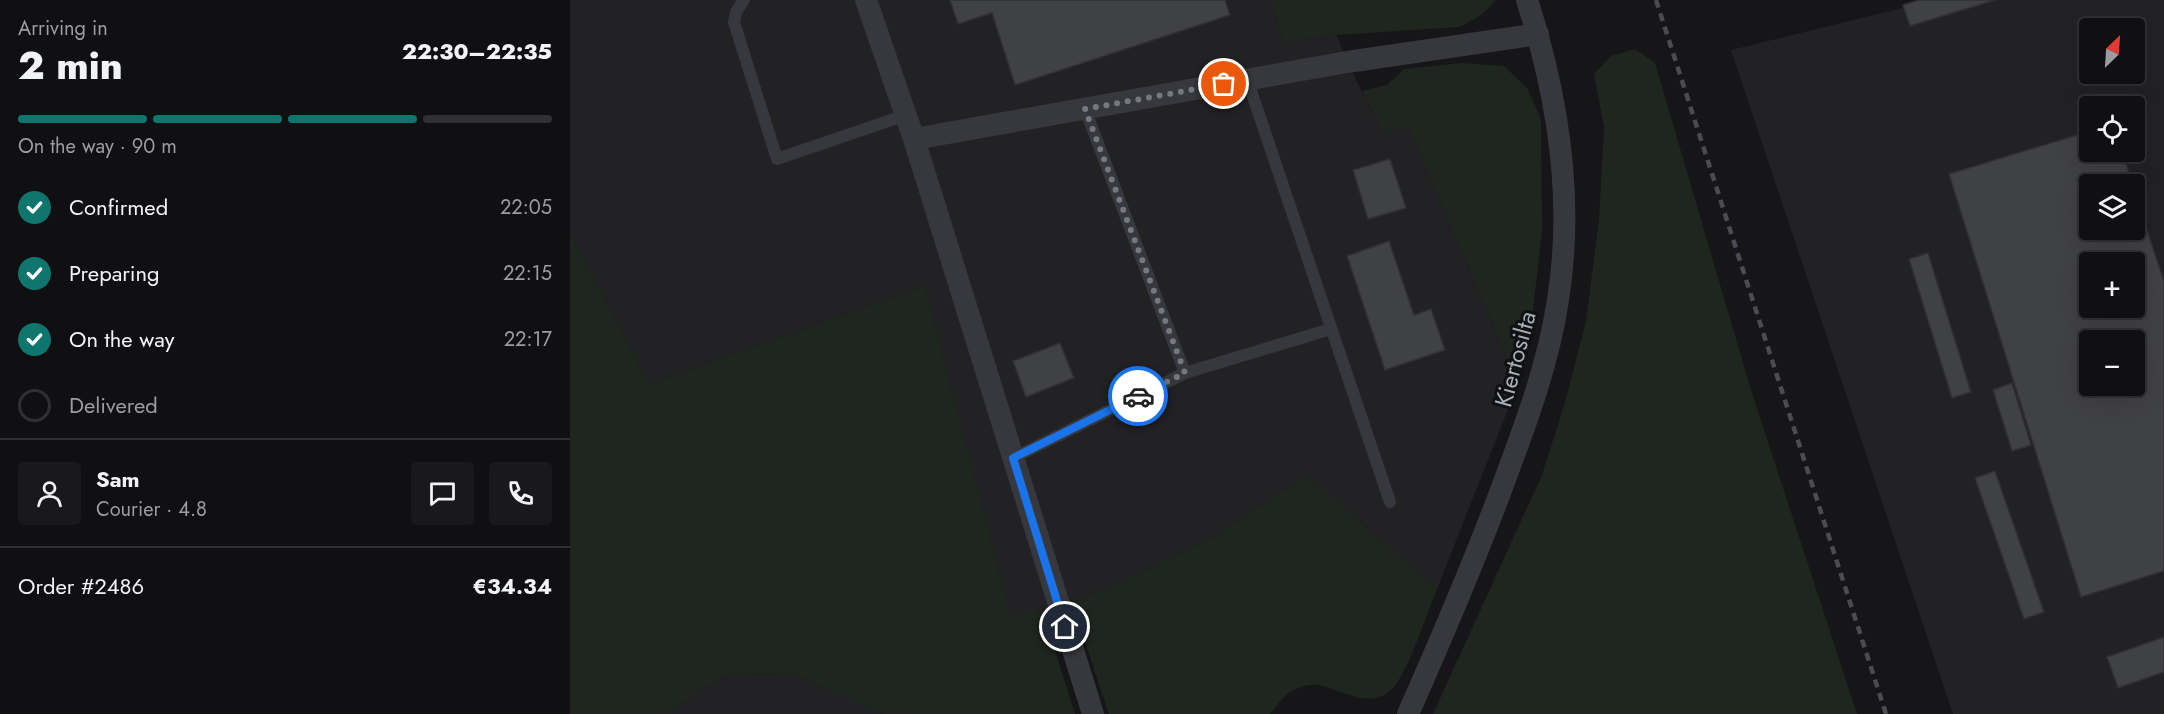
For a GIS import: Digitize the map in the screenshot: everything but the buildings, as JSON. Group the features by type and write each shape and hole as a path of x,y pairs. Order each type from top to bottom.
{"street":[{"path":"866,0 914,140 1093,714"},
{"name":"Kiertosilta","path":"1408,714 1478,554 1529,416 1558,300 1563,236 1563,179 1557,121 1538,34 1527,0"},
{"path":"914,140 1347,62 1538,34"}],"lane":[{"path":"744,0 735,12 734,22 777,159 906,115"},
{"path":"1247,79 1390,502"},
{"path":"1085,109 1185,373"},
{"path":"1013,458 1185,373 1331,329"}],"shaded area":[{"path":"570,0 1271,0 1283,42 1337,35 1347,62 1382,131 1408,127 1518,384 1437,589 1307,475 1212,538 1093,595 1011,619 925,286 650,384 570,235"},
{"path":"1271,0 1495,0 1495,2 1480,16 1459,27 1337,35 1283,42"},
{"path":"1936,0 2164,0 2164,714 1953,714 1731,50"},
{"path":"1635,49 1655,63 1751,390 1857,714 1433,714 1542,475 1566,399 1586,321 1599,219 1604,127 1594,74 1611,56"},
{"path":"1462,63 1504,66 1527,88 1541,119 1542,232 1530,334 1518,384 1408,127 1382,131 1362,91 1387,85 1404,69"},
{"path":"570,235 650,384 925,286 1011,618 1042,609 1075,714 884,714 795,674 726,675 670,711 670,714 570,714"},
{"path":"1307,475 1437,589 1398,682 1383,695 1374,698 1355,697 1327,687 1307,685 1285,696 1270,714 1109,714 1071,601 1093,595 1212,538"},
{"path":"795,674 885,714 670,714 670,711 726,675"}],"railway":[{"path":"1656,0 1886,714"}],"way so far":[{"path":"1138,396 1185,373 1085,109 1224,84"}],"route":[{"path":"1065,627 1013,458 1138,396"}]}
